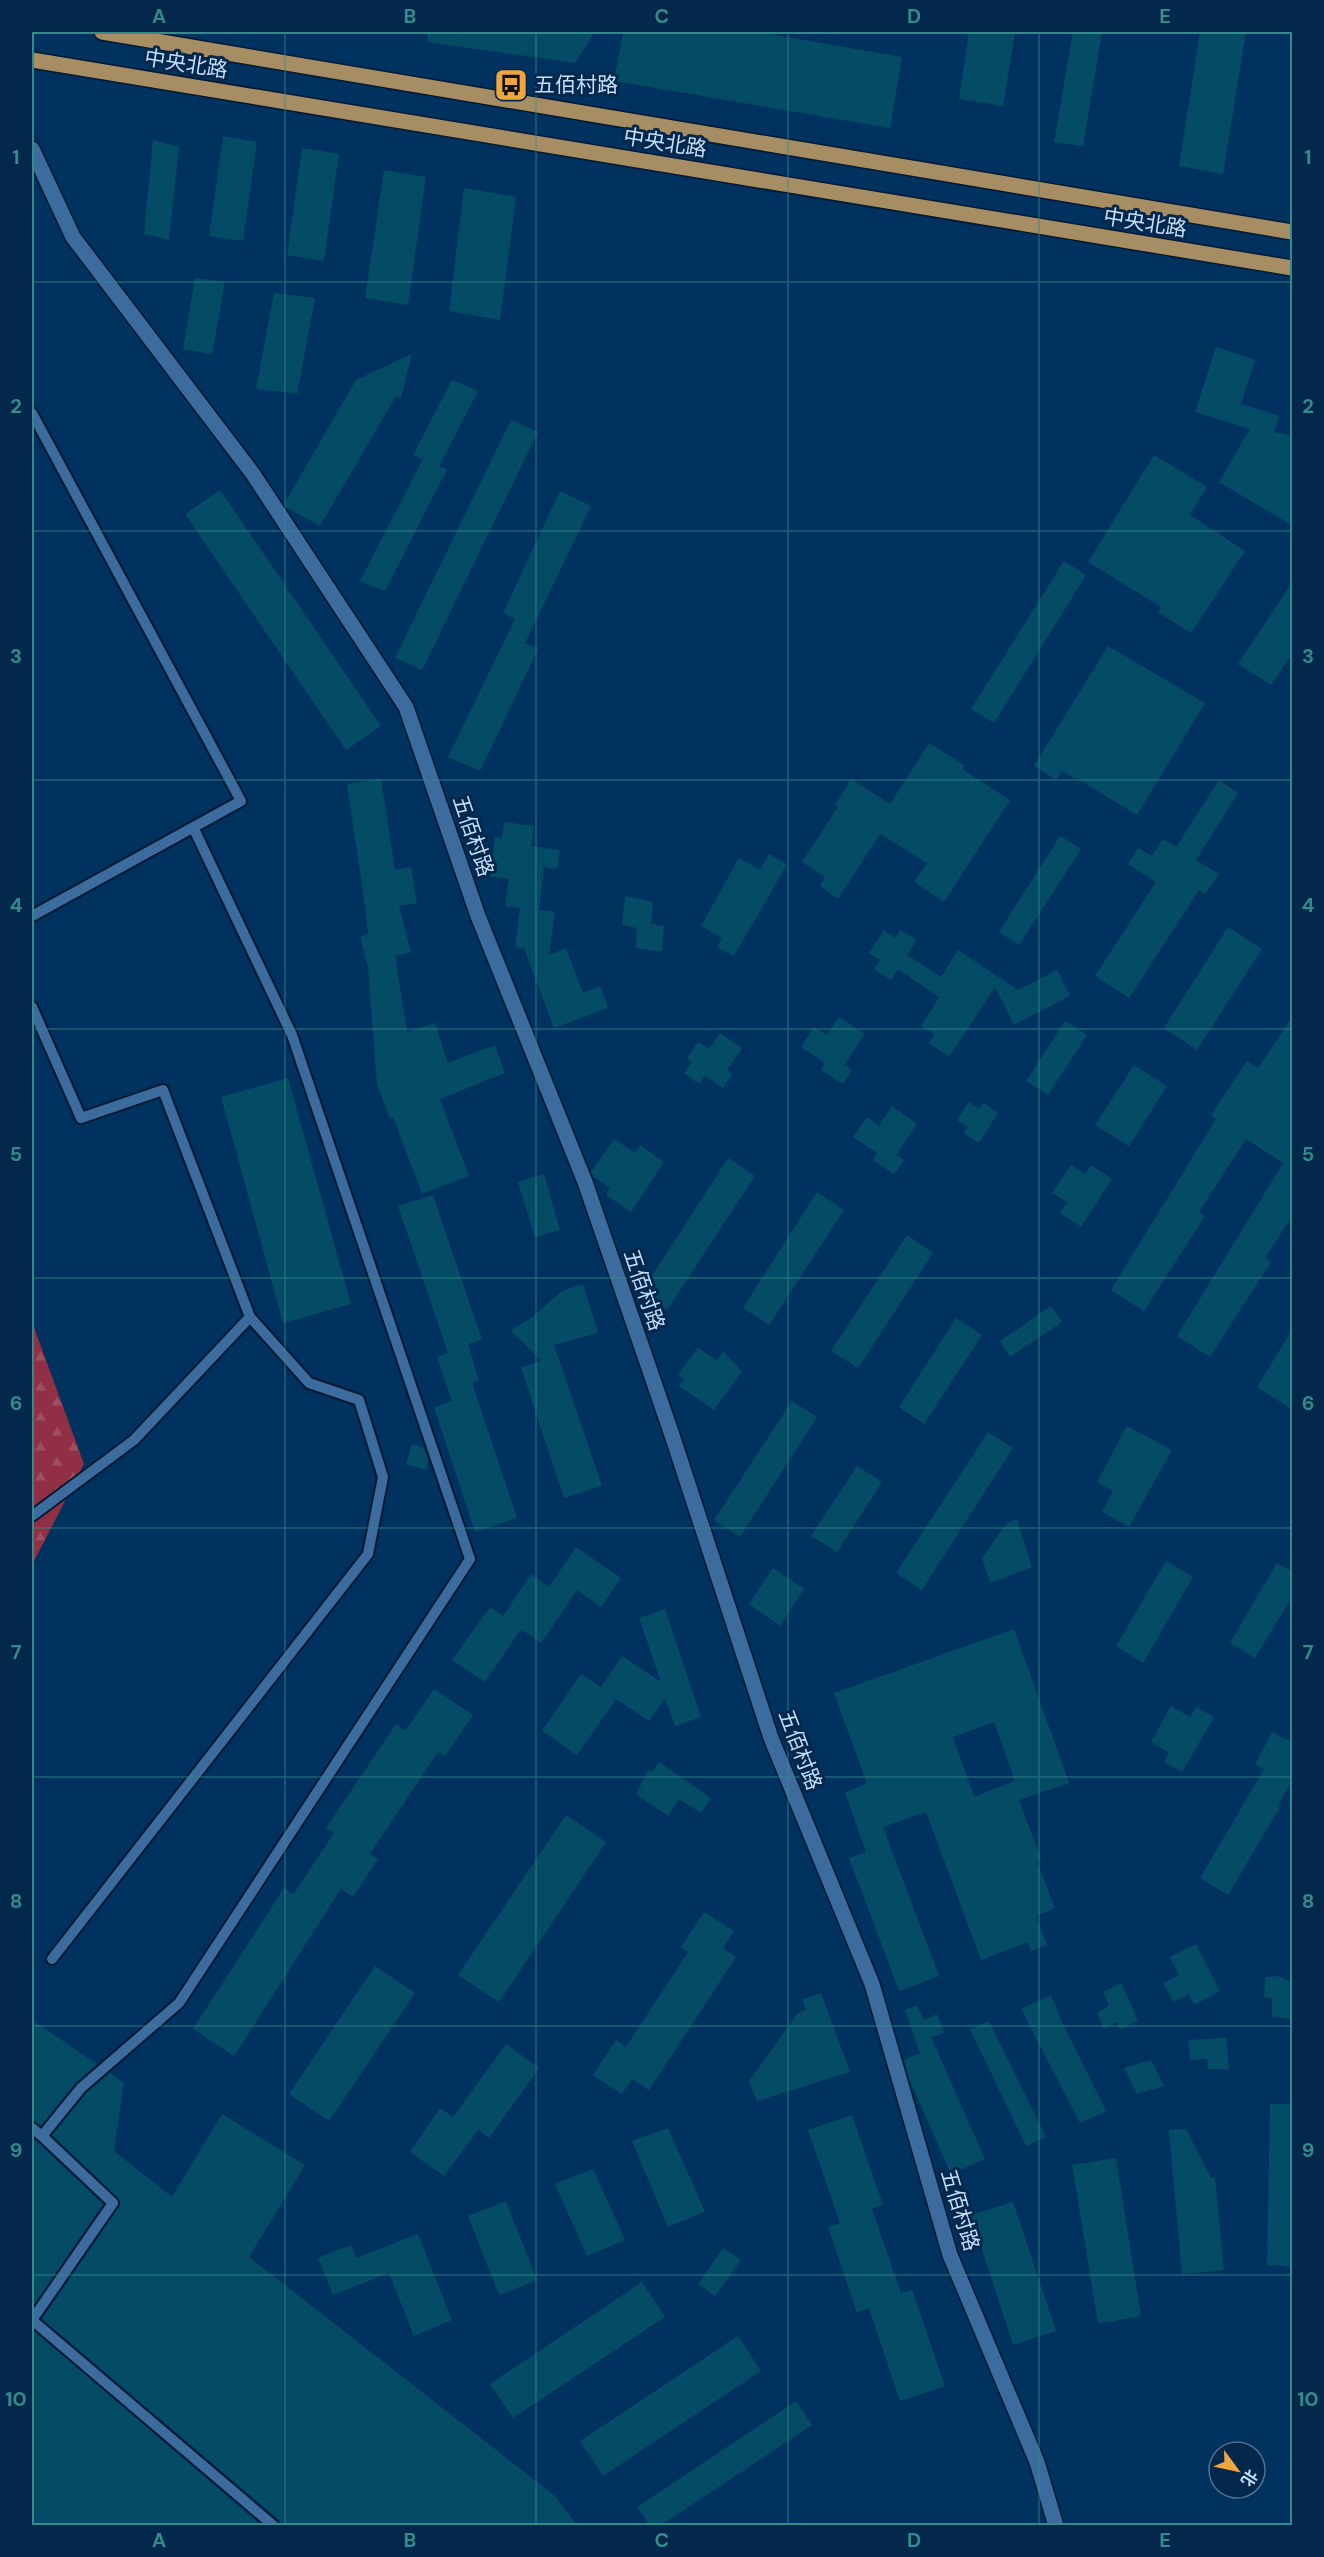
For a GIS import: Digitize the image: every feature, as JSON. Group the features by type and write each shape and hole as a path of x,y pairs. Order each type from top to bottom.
{"main road":[{"name":"中央北路","path":"102,32 1293,232"},
{"name":"中央北路","path":"32,60 1293,268"}],"street":[{"name":"五佰村路","path":"32,149 73,237 253,474 406,707 478,916 588,1193 672,1435 771,1738 872,1984 951,2255 1037,2462 1056,2526"}],"lane":[{"path":"32,413 241,801 32,916"},
{"path":"42,2136 81,2088 179,2003 470,1560 292,1035 193,827"},
{"path":"32,1006 81,1118 163,1090 250,1317 309,1383 359,1400 383,1477 368,1554 52,1959"},
{"path":"32,1516 134,1440 250,1317"},
{"path":"32,2128 113,2203 32,2320 274,2526"}],"green space":[{"path":"32,1322 84,1464 32,1565"}],"building":[{"path":"428,32 595,32 575,63 427,42"},
{"path":"623,32 757,32 902,57 890,128 614,81"},
{"path":"969,32 1015,32 1003,106 959,99"},
{"path":"1073,32 1102,32 1083,146 1054,142"},
{"path":"1200,32 1246,32 1223,174 1179,166"},
{"path":"223,136 257,142 243,241 209,236"},
{"path":"153,140 179,147 169,240 144,234"},
{"path":"302,148 339,154 324,261 287,255"},
{"path":"384,170 426,177 408,305 365,298"},
{"path":"464,188 516,197 500,320 449,311"},
{"path":"195,278 225,282 212,354 183,349"},
{"path":"274,293 315,298 297,394 256,389"},
{"path":"1216,347 1255,360 1241,404 1279,416 1274,432 1293,436 1293,526 1219,482 1250,429 1195,412"},
{"path":"412,354 401,398 396,396 320,526 286,507 284,504 356,380"},
{"path":"452,380 478,391 439,466 447,469 385,591 360,581 423,459 413,455"},
{"path":"511,420 538,432 422,670 395,658"},
{"path":"1154,455 1207,487 1190,515 1245,551 1191,633 1158,612 1161,607 1088,562"},
{"path":"220,490 381,726 346,750 185,514"},
{"path":"560,491 591,506 525,643 538,649 480,771 448,757 515,619 503,613"},
{"path":"1064,561 1086,575 994,723 971,709"},
{"path":"1293,581 1293,652 1271,685 1238,664"},
{"path":"1108,646 1205,703 1137,815 1062,771 1056,780 1034,766"},
{"path":"929,743 964,765 962,769 1010,800 944,902 914,882 927,863 880,834 838,899 820,886 825,877 802,862 838,807 835,805 851,779 890,804"},
{"path":"381,779 395,870 411,867 417,903 399,906 411,952 395,956 407,1032 435,1023 448,1063 495,1045 505,1073 440,1099 469,1176 422,1194 393,1117 390,1119 377,1085 368,967 360,937 368,934 347,784"},
{"path":"1219,780 1238,793 1196,860 1219,874 1205,894 1199,890 1129,998 1095,976 1156,882 1128,864 1138,848 1152,856 1163,839 1176,847"},
{"path":"504,822 534,826 531,846 560,850 557,869 544,867 539,910 555,912 549,955 566,948 583,993 600,986 608,1008 554,1028 524,948 515,947 520,908 505,906 509,879 490,876 495,837 502,838"},
{"path":"1060,836 1081,849 1019,945 999,932"},
{"path":"769,854 787,864 734,956 717,947 722,938 701,926 739,858 760,870"},
{"path":"625,896 653,902 651,924 664,926 662,952 636,948 637,928 622,925"},
{"path":"1228,927 1262,949 1197,1050 1164,1028"},
{"path":"884,930 895,938 900,930 917,940 907,955 941,977 958,950 1018,990 1057,970 1070,996 1014,1025 995,987 949,1057 929,1043 935,1034 921,1026 939,997 898,969 891,980 874,969 880,960 869,953"},
{"path":"1293,1016 1293,1215 1265,1258 1271,1262 1210,1357 1177,1336 1283,1163 1246,1139 1199,1212 1205,1216 1144,1311 1111,1290 1216,1119 1211,1115 1247,1061 1258,1068"},
{"path":"839,1017 865,1034 844,1065 852,1070 843,1084 821,1070 825,1063 801,1047 814,1027 827,1035"},
{"path":"1065,1021 1087,1035 1048,1095 1026,1081"},
{"path":"720,1033 742,1048 727,1070 732,1074 723,1088 705,1076 699,1084 684,1073 692,1062 687,1058 698,1042 709,1049"},
{"path":"1134,1065 1167,1086 1129,1146 1095,1125"},
{"path":"288,1078 351,1304 283,1323 221,1097"},
{"path":"969,1102 979,1109 984,1103 998,1113 979,1143 963,1133 968,1127 957,1120"},
{"path":"892,1106 917,1124 896,1155 904,1160 894,1174 873,1160 877,1153 853,1137 867,1117 879,1126"},
{"path":"614,1139 635,1153 640,1145 664,1162 631,1212 606,1195 610,1188 591,1172"},
{"path":"728,1158 755,1176 667,1310 641,1293"},
{"path":"1071,1165 1085,1174 1091,1165 1112,1179 1081,1227 1060,1213 1067,1202 1052,1193"},
{"path":"544,1174 560,1230 535,1237 518,1182"},
{"path":"817,1192 844,1210 769,1325 743,1308"},
{"path":"433,1195 482,1340 468,1344 479,1381 472,1383 517,1518 475,1532 434,1407 452,1401 437,1357 448,1353 398,1206"},
{"path":"907,1235 933,1253 858,1368 831,1351"},
{"path":"583,1284 598,1333 554,1345 602,1486 564,1498 521,1367 541,1361 511,1330 531,1318 562,1291"},
{"path":"1051,1306 1062,1322 1010,1357 1000,1341"},
{"path":"956,1318 982,1335 924,1424 899,1407"},
{"path":"1293,1328 1293,1410 1257,1387"},
{"path":"698,1347 717,1361 723,1351 742,1371 714,1410 679,1386 684,1379 678,1375"},
{"path":"792,1401 817,1417 740,1537 714,1520"},
{"path":"1127,1426 1172,1450 1129,1527 1102,1512 1113,1491 1097,1482"},
{"path":"988,1432 1013,1448 922,1590 896,1573"},
{"path":"412,1444 424,1448 428,1460 426,1470 406,1464"},
{"path":"857,1466 882,1482 837,1552 811,1536"},
{"path":"1017,1519 1032,1567 990,1583 982,1558 1006,1524"},
{"path":"576,1547 621,1578 601,1607 577,1590 541,1643 521,1629 485,1682 452,1660 490,1607 503,1616 531,1574 549,1587"},
{"path":"1166,1561 1193,1577 1143,1663 1116,1646"},
{"path":"1277,1563 1293,1572 1293,1595 1255,1658 1230,1643"},
{"path":"773,1568 804,1589 780,1626 749,1604"},
{"path":"665,1609 701,1717 675,1726 665,1698 649,1721 616,1699 577,1755 542,1731 581,1674 601,1687 622,1656 661,1682 639,1618"},
{"path":"1014,1629 1069,1783 1019,1800 1041,1859 1037,1862 1055,1908 1036,1916 1047,1945 1031,1951 1028,1942 981,1960 926,1812 883,1827 939,1976 899,1991 849,1858 866,1852 845,1792 867,1784 834,1693","holes":["994,1722 1015,1781 974,1797 953,1737"]},
{"path":"434,1689 473,1715 445,1756 438,1752 370,1854 378,1859 353,1897 341,1889 234,2056 193,2029 284,1888 293,1895 334,1833 326,1828 396,1724 405,1731"},
{"path":"1171,1706 1190,1717 1196,1707 1214,1717 1182,1772 1164,1762 1169,1753 1151,1742"},
{"path":"1272,1732 1293,1743 1293,1778 1278,1806 1280,1807 1228,1895 1200,1878 1264,1769 1255,1764"},
{"path":"659,1762 711,1798 701,1813 679,1799 668,1816 636,1794 649,1769 652,1772"},
{"path":"566,1815 606,1842 499,2002 458,1975"},
{"path":"704,1912 734,1931 723,1948 736,1957 649,2090 632,2079 622,2094 593,2075 616,2040 626,2047 688,1952 681,1947"},
{"path":"1196,1944 1220,1991 1194,2005 1189,1994 1173,2002 1163,1983 1179,1975 1170,1957"},
{"path":"375,1966 415,1993 329,2121 289,2094"},
{"path":"1279,1976 1293,1984 1293,2019 1272,2017 1272,1998 1264,1997 1265,1977"},
{"path":"1121,1983 1138,2020 1120,2030 1117,2022 1104,2029 1097,2013 1109,2006 1103,1992"},
{"path":"821,1993 850,2072 757,2101 749,2081 798,2013 806,2010 802,1999"},
{"path":"1051,1995 1058,2014 1106,2111 1080,2123 1021,2009"},
{"path":"917,2005 924,2020 937,2014 944,2033 931,2037 985,2159 951,2174 910,2081 904,2060 920,2053 905,2010"},
{"path":"32,2020 97,2064 75,2083 41,2126 32,2121"},
{"path":"989,2021 1046,2137 1026,2146 970,2029"},
{"path":"1226,2038 1229,2069 1208,2069 1207,2059 1190,2060 1188,2040"},
{"path":"506,2044 539,2068 489,2138 478,2130 444,2176 410,2152 440,2108 453,2117"},
{"path":"1151,2060 1164,2086 1137,2094 1124,2068"},
{"path":"110,2073 124,2083 114,2151 172,2197 222,2114 305,2165 249,2257 555,2496 577,2526 281,2526 279,2520 42,2319 120,2205 118,2198 52,2135 86,2093"},
{"path":"1270,2104 1293,2104 1293,2266 1267,2265"},
{"path":"852,2115 883,2205 872,2209 901,2293 912,2290 945,2386 900,2401 869,2308 857,2313 828,2227 840,2223 808,2130"},
{"path":"668,2128 705,2212 668,2227 632,2141"},
{"path":"1186,2129 1211,2178 1215,2177 1224,2270 1182,2274 1169,2130"},
{"path":"32,2137 103,2204 32,2308"},
{"path":"1116,2158 1141,2316 1098,2324 1072,2165"},
{"path":"593,2169 625,2240 587,2256 555,2184"},
{"path":"506,2201 537,2280 499,2295 468,2216"},
{"path":"1013,2202 1056,2331 1013,2345 971,2215"},
{"path":"418,2234 452,2320 414,2336 389,2273 333,2295 318,2258 351,2245 356,2258"},
{"path":"723,2248 741,2260 715,2296 698,2284"},
{"path":"642,2282 665,2317 513,2418 490,2384"},
{"path":"32,2329 262,2526 32,2526"},
{"path":"738,2336 761,2371 603,2476 580,2441"},
{"path":"796,2401 812,2425 660,2526 650,2526 637,2507"}],"place":[{"name":"五佰村路","path":"511,85"}]}
